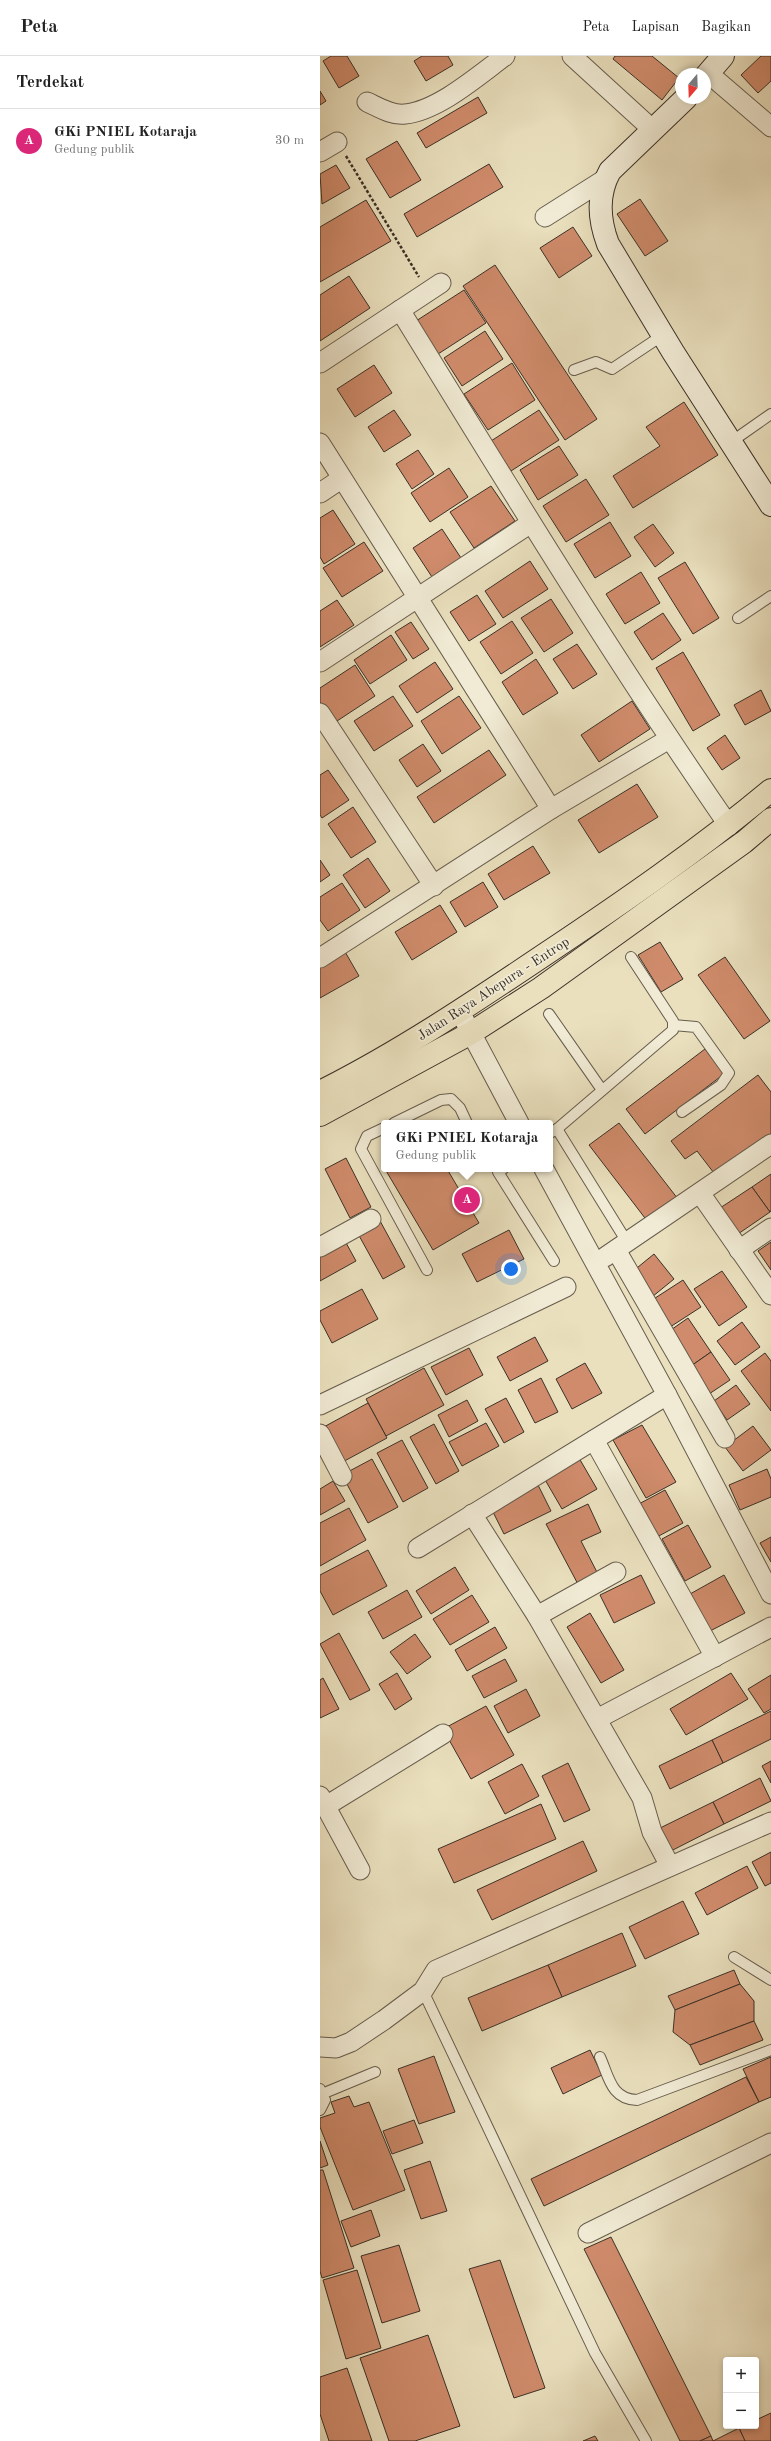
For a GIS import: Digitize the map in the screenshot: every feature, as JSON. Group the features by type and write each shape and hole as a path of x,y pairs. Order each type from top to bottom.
{"highway":[{"name":"Jalan Raya Abepura - Entrop","path":"320,1092 349,1078 460,1012 729,826 771,790"},
{"path":"320,1115 471,1032 547,983 744,842 771,819"}],"street":[{"path":"367,102 391,112 404,114 416,112 466,84 505,56"},
{"path":"572,56 653,130"},
{"path":"711,70 723,56"},
{"path":"711,78 771,127"},
{"path":"545,217 606,179 619,161 680,104"},
{"path":"320,152 337,142"},
{"path":"606,179 600,213 605,235 663,334 771,505"},
{"path":"320,363 434,288"},
{"path":"400,310 531,523 668,739 729,826"},
{"path":"320,443 341,479 551,809"},
{"path":"320,493 341,479"},
{"path":"320,662 531,523"},
{"path":"320,714 434,886"},
{"path":"320,958 434,886 551,809 668,739"},
{"path":"460,1012 517,1120"},
{"path":"595,1264 700,1194 771,1144"},
{"path":"546,1172 667,1395 771,1594"},
{"path":"700,1194 771,1296"},
{"path":"320,1247 371,1219"},
{"path":"739,1250 771,1228"},
{"path":"622,1246 725,1438"},
{"path":"320,1405 566,1287"},
{"path":"418,1548 667,1395"},
{"path":"320,1434 342,1476"},
{"path":"594,1440 715,1657"},
{"path":"472,1514 537,1616 642,1798 652,1832 670,1866"},
{"path":"537,1616 616,1572"},
{"path":"597,1719 771,1627"},
{"path":"360,1870 323,1801 443,1734"},
{"path":"320,2047 336,2048 351,2042 423,1991 436,1970 771,1822"},
{"path":"588,2233 771,2143"}],"lane":[{"path":"574,370 596,362 612,369 663,334"},
{"path":"731,442 771,414"},
{"path":"738,618 771,596"},
{"path":"622,1246 554,1131 673,1030 673,1021 631,957"},
{"path":"549,1014 602,1090"},
{"path":"673,1025 696,1027 729,1073 721,1085 682,1112"},
{"path":"400,1120 441,1100 451,1100 460,1108 466,1120"},
{"path":"381,1129 367,1136 361,1149 427,1270"},
{"path":"500,1172 554,1261"},
{"path":"734,1957 771,1980"},
{"path":"423,1991 595,2353 646,2441"},
{"path":"600,2057 617,2095 626,2100 637,2100 771,2050"},
{"path":"320,2110 325,2100 321,2092 375,2072"}],"path":[{"path":"337,142 434,288"}],"building":[{"path":"331,56 347,56 359,76 339,88 323,61"},
{"path":"422,56 448,56 453,65 426,81 414,61"},
{"path":"615,56 652,56 675,75 675,83 662,100 613,59"},
{"path":"761,56 771,56 771,81 758,93 741,75"},
{"path":"320,91 326,101 320,105"},
{"path":"478,97 487,113 426,148 417,133"},
{"path":"397,141 421,180 390,198 366,159"},
{"path":"489,164 503,187 417,237 404,214"},
{"path":"336,165 350,188 322,204 320,174"},
{"path":"640,199 668,241 645,256 617,214"},
{"path":"366,200 391,241 320,282 320,227"},
{"path":"573,227 592,256 559,278 540,248"},
{"path":"495,265 597,419 565,440 463,286"},
{"path":"349,276 370,308 320,341 320,295"},
{"path":"464,290 486,323 438,354 416,321"},
{"path":"485,331 503,359 462,386 444,358"},
{"path":"512,363 535,400 488,430 464,394"},
{"path":"374,365 392,393 355,417 337,389"},
{"path":"684,402 718,455 633,508 613,476 660,446 646,427"},
{"path":"394,410 411,435 384,452 368,427"},
{"path":"539,410 559,440 511,471 491,441"},
{"path":"559,446 578,475 538,500 520,470"},
{"path":"418,450 434,474 412,489 396,464"},
{"path":"449,468 468,497 430,522 411,493"},
{"path":"586,479 609,515 566,542 543,506"},
{"path":"491,486 515,521 474,548 450,512"},
{"path":"333,510 355,544 324,564 320,557 320,518"},
{"path":"610,522 631,556 595,578 574,544"},
{"path":"653,524 674,553 655,567 634,537"},
{"path":"442,529 461,558 432,577 413,548"},
{"path":"364,542 383,571 342,597 323,568"},
{"path":"530,561 548,589 503,618 485,591"},
{"path":"685,562 719,618 693,634 658,578"},
{"path":"641,572 660,603 625,624 606,594"},
{"path":"477,595 496,624 469,641 450,612"},
{"path":"551,599 573,633 544,652 521,618"},
{"path":"337,600 354,625 320,647 320,611"},
{"path":"663,613 681,640 652,660 634,632"},
{"path":"512,621 533,653 501,674 480,642"},
{"path":"411,622 429,649 413,659 395,632"},
{"path":"391,635 407,660 370,684 354,660"},
{"path":"577,644 597,674 573,689 553,659"},
{"path":"683,652 720,715 693,731 656,668"},
{"path":"536,659 558,693 523,715 502,682"},
{"path":"435,662 453,689 417,713 399,686"},
{"path":"355,665 375,696 334,723 320,702 320,688"},
{"path":"761,690 771,711 745,725 734,705"},
{"path":"393,696 413,726 374,751 354,721"},
{"path":"459,696 481,728 442,754 421,721"},
{"path":"632,701 650,729 599,762 581,735"},
{"path":"725,735 740,758 722,770 707,748"},
{"path":"423,744 441,771 417,787 399,760"},
{"path":"489,750 506,775 434,823 417,797"},
{"path":"328,770 349,800 322,818 320,815 320,775"},
{"path":"637,784 658,817 599,853 578,820"},
{"path":"353,807 376,842 351,858 328,824"},
{"path":"533,846 550,873 504,900 488,874"},
{"path":"368,858 390,891 365,908 343,875"},
{"path":"320,860 330,875 320,882"},
{"path":"483,882 498,907 465,927 450,902"},
{"path":"342,883 360,910 328,931 320,920 320,897"},
{"path":"440,905 457,932 412,960 395,932"},
{"path":"660,942 683,979 661,992 638,955"},
{"path":"344,950 359,976 320,998 320,964"},
{"path":"725,957 770,1021 744,1039 698,975"},
{"path":"705,1049 724,1074 645,1134 626,1109"},
{"path":"758,1075 771,1092 771,1136 717,1177 697,1151 685,1159 671,1141"},
{"path":"619,1123 678,1199 648,1222 589,1145"},
{"path":"346,1158 371,1207 350,1218 325,1169"},
{"path":"387,1172 449,1172 479,1223 433,1250"},
{"path":"771,1174 771,1211 770,1212 752,1187"},
{"path":"752,1187 770,1212 738,1234 720,1208"},
{"path":"379,1219 405,1267 383,1279 357,1232"},
{"path":"509,1230 524,1259 477,1282 462,1254"},
{"path":"345,1241 356,1261 320,1281 320,1254"},
{"path":"771,1242 771,1270 758,1251"},
{"path":"654,1254 674,1279 652,1297 632,1272"},
{"path":"722,1271 747,1307 719,1326 694,1289"},
{"path":"683,1280 701,1307 667,1329 649,1302"},
{"path":"362,1289 378,1319 332,1343 320,1320 320,1311"},
{"path":"688,1318 711,1352 691,1366 668,1332"},
{"path":"742,1322 760,1347 735,1365 717,1341"},
{"path":"535,1337 548,1361 510,1381 497,1357"},
{"path":"469,1348 483,1375 446,1395 431,1367"},
{"path":"711,1352 730,1380 709,1394 691,1366"},
{"path":"765,1353 771,1361 771,1411 741,1371"},
{"path":"585,1363 602,1393 572,1409 556,1379"},
{"path":"424,1368 444,1405 386,1436 366,1399"},
{"path":"541,1378 558,1412 535,1423 518,1390"},
{"path":"736,1385 750,1404 727,1420 714,1401"},
{"path":"506,1398 524,1432 504,1443 485,1409"},
{"path":"467,1400 478,1421 449,1437 438,1415"},
{"path":"368,1403 387,1438 337,1465 320,1429"},
{"path":"486,1423 499,1446 462,1466 449,1442"},
{"path":"434,1424 459,1471 436,1484 410,1437"},
{"path":"642,1425 676,1482 646,1498 613,1440"},
{"path":"753,1426 771,1450 743,1471 725,1447"},
{"path":"402,1440 428,1488 403,1502 377,1453"},
{"path":"579,1458 597,1489 562,1509 544,1478"},
{"path":"372,1459 398,1507 368,1523 342,1475"},
{"path":"767,1469 771,1479 771,1497 740,1510 729,1485"},
{"path":"333,1481 345,1501 320,1515 320,1489"},
{"path":"538,1485 551,1511 504,1534 491,1508"},
{"path":"665,1490 683,1523 655,1538 637,1505"},
{"path":"588,1504 601,1532 581,1541 600,1578 580,1588 546,1524"},
{"path":"349,1508 366,1540 320,1566 320,1523"},
{"path":"688,1525 711,1567 685,1581 662,1539"},
{"path":"771,1537 771,1562 760,1543"},
{"path":"368,1550 387,1586 333,1615 320,1591 320,1575"},
{"path":"455,1567 469,1590 431,1614 416,1591"},
{"path":"641,1575 655,1603 614,1623 600,1595"},
{"path":"724,1575 745,1613 710,1631 690,1594"},
{"path":"407,1590 422,1617 383,1639 368,1612"},
{"path":"472,1595 489,1622 450,1645 433,1619"},
{"path":"590,1613 624,1670 601,1683 567,1627"},
{"path":"495,1627 507,1648 467,1671 455,1650"},
{"path":"339,1633 370,1690 350,1700 320,1644"},
{"path":"415,1634 431,1657 407,1674 390,1652"},
{"path":"505,1659 517,1681 484,1698 472,1676"},
{"path":"397,1673 412,1699 395,1710 379,1684"},
{"path":"731,1673 748,1699 686,1735 670,1709"},
{"path":"771,1675 771,1709 764,1713 748,1689"},
{"path":"323,1678 339,1709 320,1718 320,1680"},
{"path":"526,1689 540,1716 508,1733 494,1706"},
{"path":"486,1706 514,1755 471,1779 443,1729"},
{"path":"771,1711 771,1739 723,1763 712,1740"},
{"path":"712,1740 723,1763 670,1789 659,1766"},
{"path":"771,1761 771,1783 762,1766"},
{"path":"568,1763 590,1810 564,1822 542,1776"},
{"path":"522,1764 539,1796 505,1814 488,1782"},
{"path":"760,1778 771,1801 724,1824 713,1802"},
{"path":"713,1802 724,1824 667,1853 656,1830"},
{"path":"541,1804 556,1839 454,1883 438,1849"},
{"path":"583,1841 597,1871 492,1920 477,1890"},
{"path":"771,1852 771,1883 765,1886 752,1862"},
{"path":"747,1866 758,1888 707,1915 695,1893"},
{"path":"683,1901 699,1934 645,1959 629,1927"},
{"path":"622,1933 636,1966 562,1997 548,1965"},
{"path":"548,1965 562,1997 482,2031 468,1998"},
{"path":"734,1970 740,1984 675,2010 668,1996"},
{"path":"740,1984 754,2001 754,2021 690,2045 673,2032 675,2010"},
{"path":"754,2021 763,2040 700,2065 690,2045"},
{"path":"590,2050 602,2075 563,2094 551,2068"},
{"path":"434,2056 455,2112 419,2124 398,2069"},
{"path":"771,2057 771,2097 759,2102 743,2069"},
{"path":"746,2077 759,2102 544,2206 531,2179"},
{"path":"349,2096 354,2107 369,2102 405,2190 353,2210 320,2127 320,2118 335,2113 331,2102"},
{"path":"414,2120 423,2143 392,2154 383,2131"},
{"path":"320,2141 328,2165 320,2168"},
{"path":"430,2161 447,2211 421,2219 404,2170"},
{"path":"320,2170 323,2170 354,2268 322,2278 320,2271"},
{"path":"371,2210 380,2236 351,2247 341,2221"},
{"path":"611,2237 711,2436 700,2441 680,2441 584,2249"},
{"path":"399,2245 420,2311 382,2323 361,2256"},
{"path":"500,2260 545,2388 514,2398 469,2269"},
{"path":"357,2270 381,2348 346,2359 323,2280"},
{"path":"428,2335 460,2426 415,2441 389,2441 360,2358"},
{"path":"347,2368 372,2441 329,2441 320,2414 320,2377"},
{"path":"771,2413 771,2441 745,2441 739,2429 759,2429 759,2419"},
{"path":"739,2429 745,2441 713,2441"},
{"path":"595,2436 598,2441 583,2441"},
{"path":"711,2436 713,2441 700,2441"}],"place":[{"name":"GKi PNIEL Kotaraja","path":"467,1200"}]}
